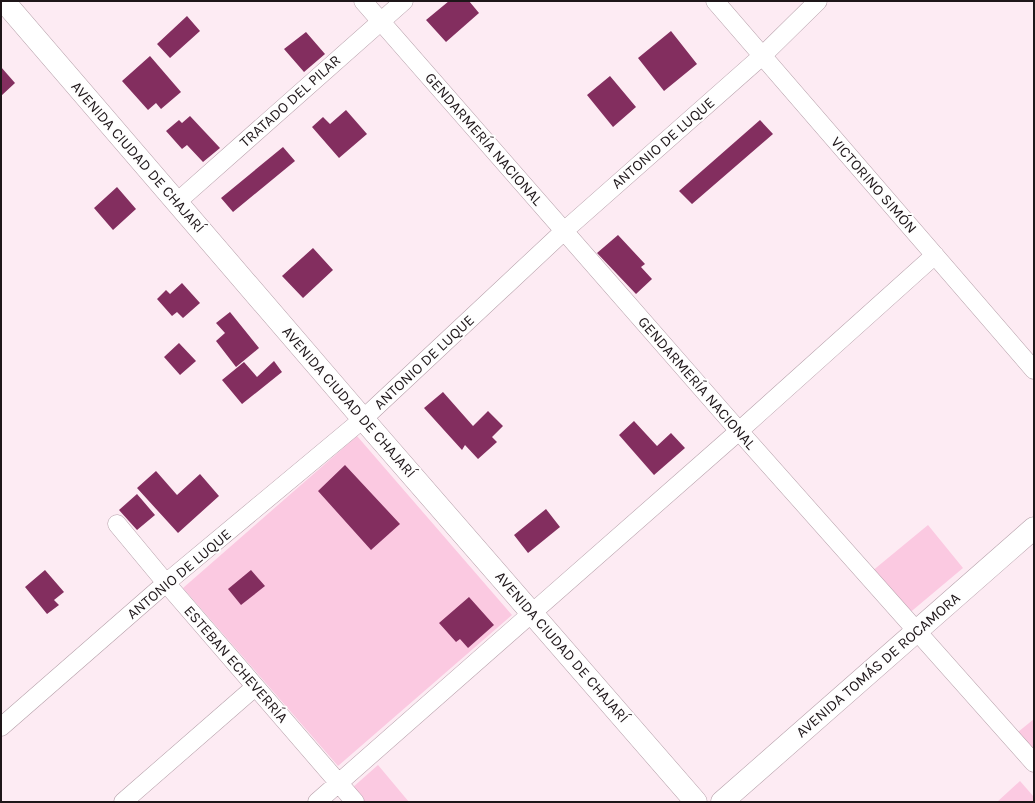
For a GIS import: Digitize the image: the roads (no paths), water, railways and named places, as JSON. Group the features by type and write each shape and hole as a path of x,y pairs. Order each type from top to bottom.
{"main road":[{"name":"AVENIDA CIUDAD DE CHAJARÍ","path":"6,8 177,202 363,419 696,802"},
{"name":"AVENIDA TOMÁS DE ROCAMORA","path":"722,802 1034,528"}],"street":[{"name":"GENDARMERÍA NACIONAL","path":"363,1 739,431 1034,763"},
{"name":"TRATADO DEL PILAR","path":"177,202 404,1"},
{"name":"VICTORINO SIMÓN","path":"715,1 1034,370"},
{"name":"ANTONIO DE LUQUE","path":"1,727 166,583 363,419 564,231 762,56 818,1"},
{"path":"317,802 739,431 935,256"},
{"name":"ESTEBAN ECHEVERRÍA","path":"117,524 355,802"},
{"path":"123,802 255,686"}]}
